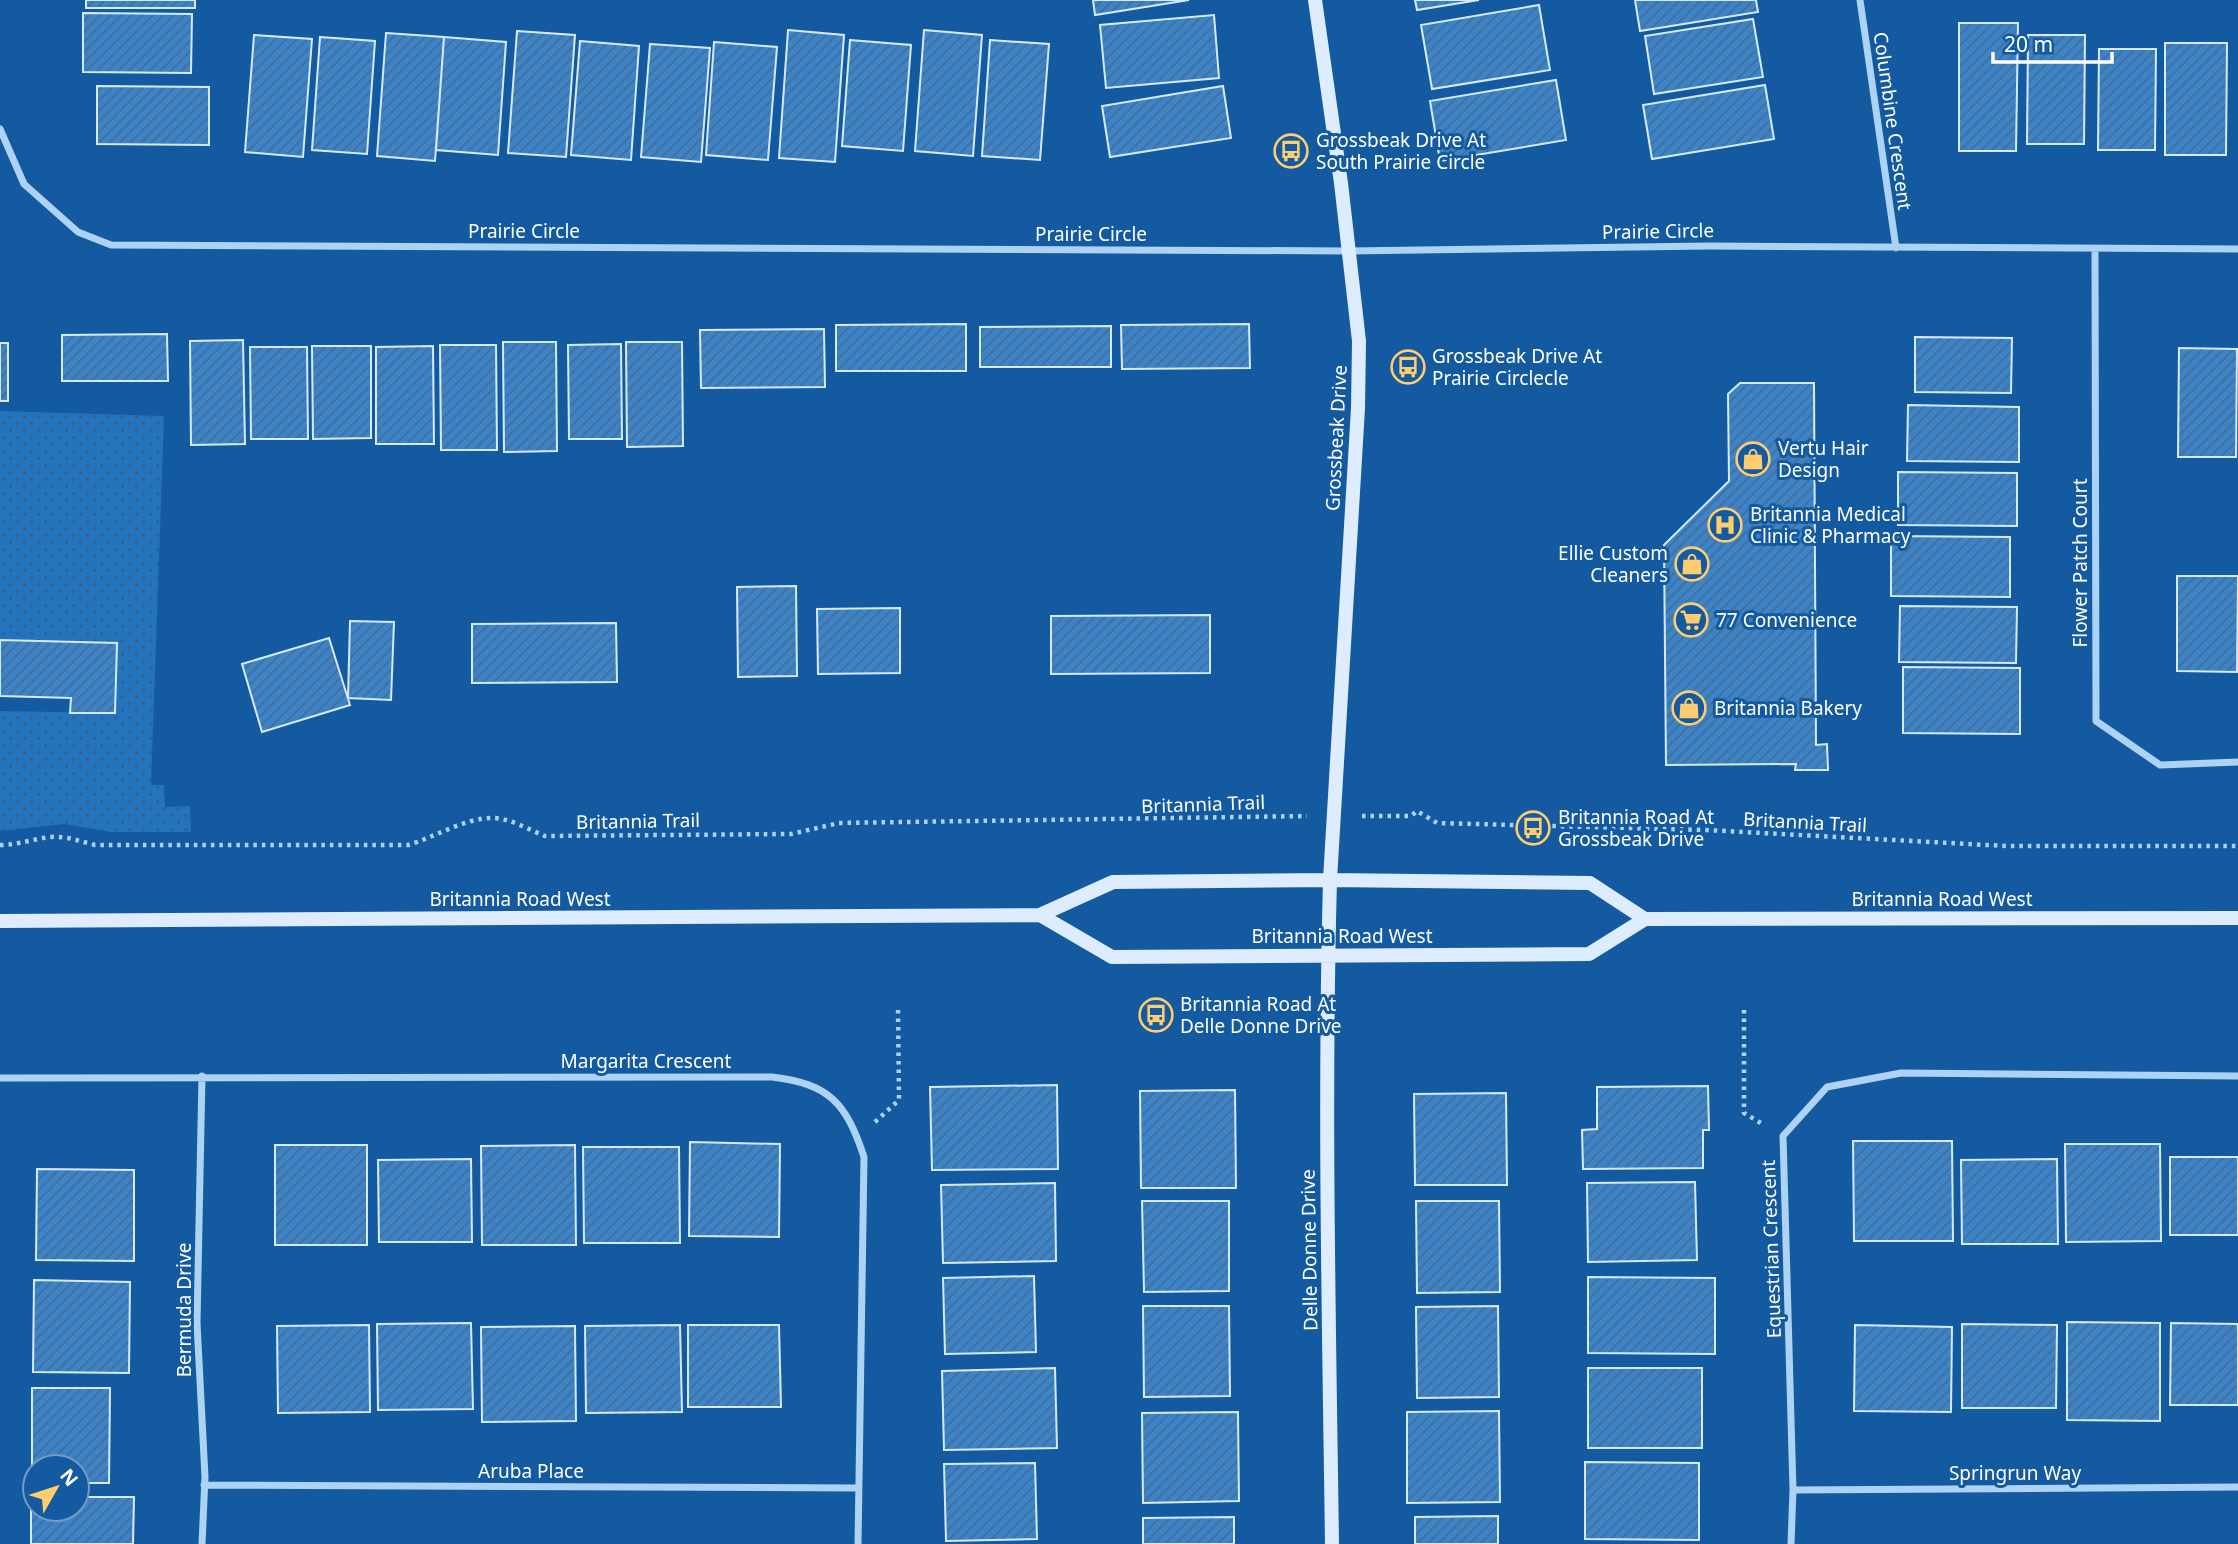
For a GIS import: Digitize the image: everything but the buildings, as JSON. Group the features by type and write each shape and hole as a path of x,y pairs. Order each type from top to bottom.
{"main road":[{"name":"Grossbeak Drive","path":"1315,0 1359,341 1358,408 1330,880"},
{"name":"Britannia Road West","path":"0,921 1040,915 1113,882 1330,880 1590,883 1645,919"},
{"name":"Delle Donne Drive","path":"1330,880 1326,1066 1332,1544"},
{"name":"Britannia Road West","path":"1040,915 1112,957 1589,954 1645,919 2238,918"}],"street":[{"name":"Columbine Crescent","path":"1860,0 1896,247"},
{"name":"Prairie Circle","path":"0,129 24,184 78,232 111,245 1349,251 1709,246 2238,249"},
{"name":"Flower Patch Court","path":"2095,250 2096,721 2160,765 2238,762"},
{"name":"Equestrian Crescent","path":"1791,1544 1793,1490 1783,1136 1828,1087 1901,1073 2238,1076"},
{"name":"Bermuda Drive","path":"202,1076 197,1323 205,1477 202,1544"},
{"name":"Margarita Crescent","path":"0,1078 772,1077 789,1079 833,1097 850,1119 864,1157 858,1544"},
{"name":"Aruba Place","path":"204,1485 858,1488"},
{"name":"Springrun Way","path":"1793,1490 2238,1487"}],"path":[{"name":"Britannia Trail","path":"1334,817 1411,816 1417,811 1437,823 1706,830 2006,846 2238,846"},
{"name":"Britannia Trail","path":"0,845 67,837 95,845 408,845 472,821 492,818 509,821 545,836 559,836 791,834 839,824 1284,816"},
{"path":"858,1139 899,1100 898,1007"},
{"path":"1744,1010 1744,1113 1783,1136"}],"shaded area":[{"path":"0,411 164,416 151,785 164,785 165,807 190,806 191,832 111,832 64,824 0,831 0,711 115,713 117,643 0,640"}],"place":[{"name":"Grossbeak Drive At South Prairie Circle","path":"1291,151"},
{"name":"Grossbeak Drive At Prairie Circlecle","path":"1408,367"},
{"name":"Vertu Hair Design","path":"1753,459"},
{"name":"Britannia Medical Clinic & Pharmacy","path":"1725,525"},
{"name":"Ellie Custom Cleaners","path":"1692,564"},
{"name":"77 Convenience","path":"1691,620"},
{"name":"Britannia Bakery","path":"1689,708"},
{"name":"Britannia Road At Grossbeak Drive","path":"1533,828"},
{"name":"Britannia Road At Delle Donne Drive","path":"1156,1015"}]}
